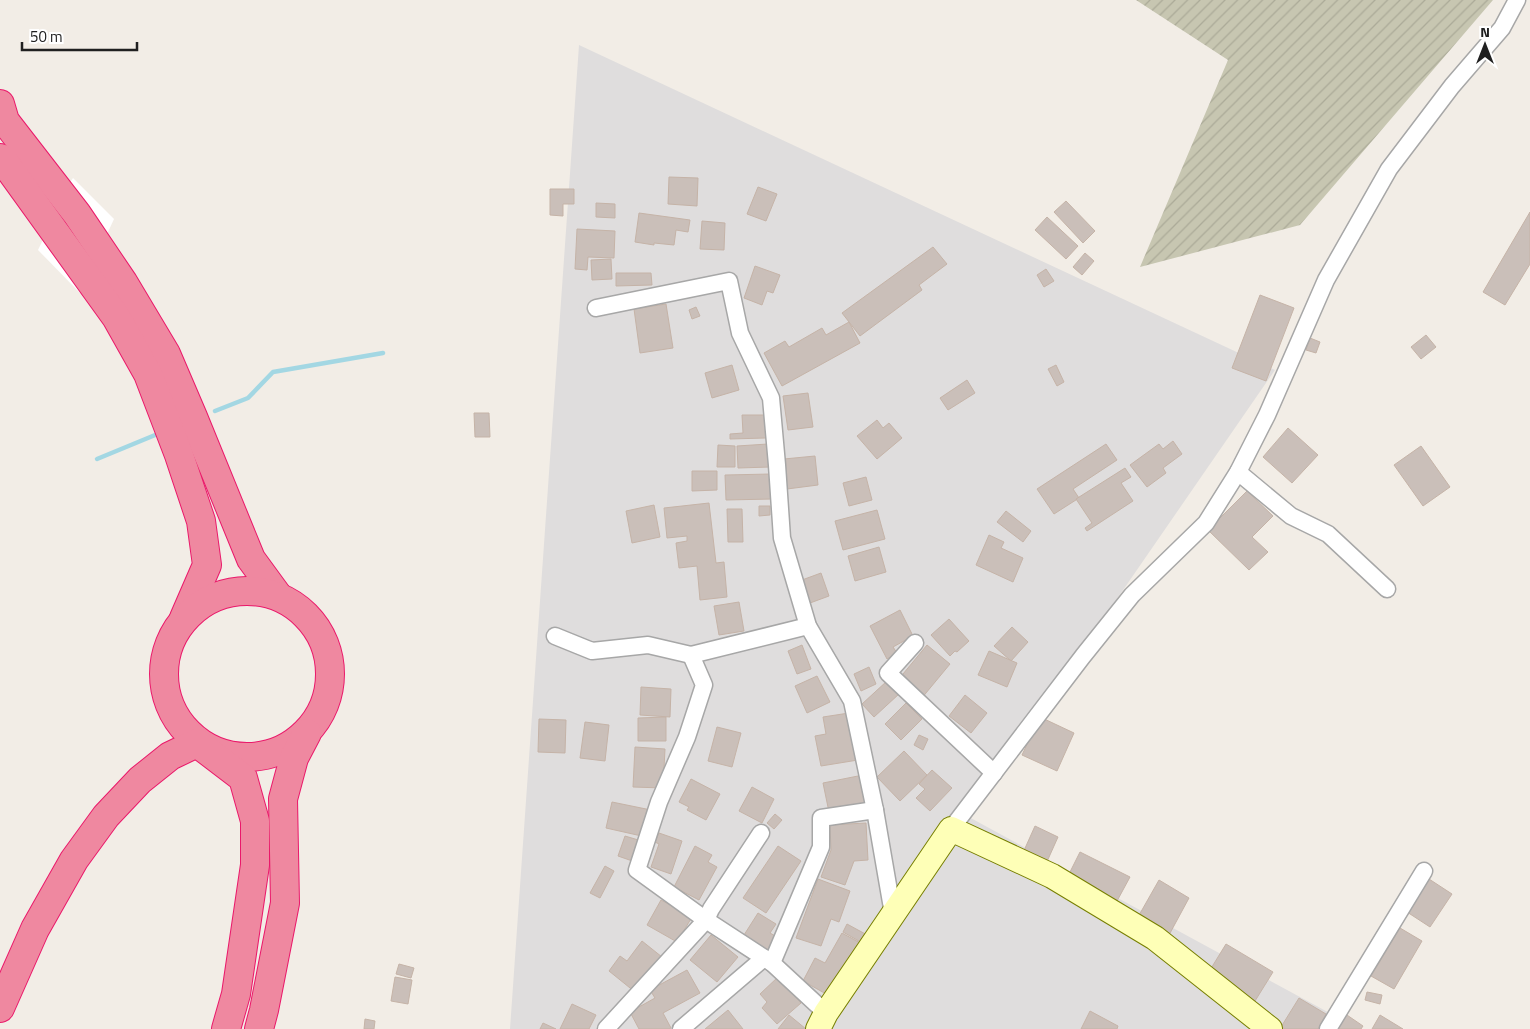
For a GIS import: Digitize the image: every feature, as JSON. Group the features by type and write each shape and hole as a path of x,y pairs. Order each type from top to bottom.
{"highway":[{"path":"0,104 5,121 77,214 123,282 166,354 252,559 278,596"},
{"path":"0,158 116,317 148,374 179,455 201,521 206,565 184,619 169,643 163,670 167,698 179,722 197,743 243,778 255,821 255,865 236,994 226,1029"},
{"path":"184,619 203,602 227,592 253,590 278,596 306,614 322,635 330,660 330,686 322,711 307,732 294,758 283,799 285,903 264,1010 258,1029"},
{"path":"197,743 221,754 244,759 270,756 290,748 307,732"},
{"path":"0,1008 35,929 74,860 100,824 140,780 170,756 197,743"}],"street":[{"path":"691,655 704,686 687,737 660,802 637,870 706,920 768,960 822,1021 951,829 1083,656 1132,595 1206,523 1238,472 1267,415 1326,280 1389,169 1452,86 1502,28 1517,0"},
{"path":"596,308 729,281 740,333 771,398 782,538 808,626 852,701 875,810 893,914"},
{"path":"1238,472 1291,516 1328,534 1388,590"},
{"path":"555,636 592,651 648,645 691,655 808,626"},
{"path":"915,643 888,672 994,773"},
{"path":"681,1029 768,960 821,847 821,818 875,810"},
{"path":"951,829 1052,876 1156,938 1270,1029"},
{"path":"606,1029 706,920 711,909 761,833"},
{"path":"1328,1029 1424,871"}],"shaded area":[{"path":"1136,0 1493,0 1300,225 1140,267 1228,60"},
{"path":"579,45 1275,370 967,816 1359,1029 510,1029"}],"pier":[{"path":"73,178 114,219 80,293 38,250"}],"building":[{"path":"669,177 698,178 697,206 668,204"},
{"path":"758,187 777,194 766,221 747,214"},
{"path":"550,189 574,189 574,204 563,204 563,216 550,215"},
{"path":"1066,201 1095,231 1083,243 1054,212"},
{"path":"596,203 615,204 615,218 596,217"},
{"path":"1530,212 1530,264 1505,305 1483,292"},
{"path":"639,213 690,220 688,232 676,230 674,245 654,243 654,245 635,242"},
{"path":"1047,217 1078,246 1066,259 1035,230"},
{"path":"702,221 725,223 724,250 700,249"},
{"path":"577,229 615,231 614,258 588,257 587,270 575,269"},
{"path":"933,247 947,264 919,285 922,290 860,336 842,313"},
{"path":"1085,253 1094,261 1082,275 1073,267"},
{"path":"611,259 612,279 592,280 591,260"},
{"path":"755,266 780,275 773,293 767,291 762,305 744,298"},
{"path":"1046,269 1054,281 1044,287 1037,275"},
{"path":"616,273 651,273 652,285 616,286"},
{"path":"1260,295 1294,308 1266,381 1232,368"},
{"path":"666,304 673,348 640,353 634,309"},
{"path":"696,307 700,316 692,319 689,310"},
{"path":"849,322 860,343 782,386 764,353 785,341 789,347 822,328 826,335"},
{"path":"1426,335 1436,347 1421,359 1411,347"},
{"path":"1310,338 1320,342 1316,353 1306,350"},
{"path":"732,365 739,390 712,398 705,373"},
{"path":"1056,365 1064,382 1057,386 1048,369"},
{"path":"967,380 975,393 948,410 940,398"},
{"path":"808,393 813,427 788,430 783,396"},
{"path":"474,413 489,413 490,437 475,437"},
{"path":"742,415 766,415 766,438 730,439 730,434 743,433"},
{"path":"877,420 883,428 889,423 902,438 877,459 857,436"},
{"path":"1288,428 1318,455 1292,483 1263,457"},
{"path":"1173,441 1182,454 1163,468 1166,473 1147,487 1130,465 1159,444 1163,449"},
{"path":"768,444 770,467 738,468 737,446"},
{"path":"1106,444 1117,460 1073,489 1079,498 1054,514 1037,489"},
{"path":"718,445 735,446 735,467 717,467"},
{"path":"1421,446 1450,487 1423,506 1394,465"},
{"path":"815,456 818,485 787,489 784,459"},
{"path":"1125,468 1131,477 1121,483 1133,501 1087,531 1085,528 1092,523 1076,499"},
{"path":"692,471 717,471 717,490 692,491"},
{"path":"771,474 772,499 726,500 725,475"},
{"path":"866,477 872,500 849,506 843,483"},
{"path":"1247,491 1273,516 1252,537 1268,552 1249,570 1208,530"},
{"path":"709,503 716,563 724,562 727,597 700,600 697,566 679,568 676,543 687,541 687,536 667,538 664,508"},
{"path":"654,505 660,537 632,543 626,511"},
{"path":"759,506 770,506 770,515 759,516"},
{"path":"727,509 742,509 743,542 728,542"},
{"path":"877,510 885,539 843,550 835,521"},
{"path":"1006,511 1031,531 1023,542 997,522"},
{"path":"989,535 1004,542 1001,548 1023,558 1013,582 976,565"},
{"path":"879,547 886,572 855,581 848,556"},
{"path":"821,573 829,596 810,603 802,580"},
{"path":"739,602 744,631 719,635 714,606"},
{"path":"900,610 913,636 893,647 897,653 887,659 870,626"},
{"path":"949,619 969,641 950,656 931,635"},
{"path":"1012,627 1028,642 1011,661 994,646"},
{"path":"802,645 811,669 797,674 788,651"},
{"path":"927,645 950,664 921,699 898,680"},
{"path":"989,651 1017,663 1007,687 978,675"},
{"path":"869,667 876,684 861,691 854,674"},
{"path":"817,676 830,702 807,713 795,686"},
{"path":"887,681 899,694 874,717 862,704"},
{"path":"641,687 671,689 670,717 640,715"},
{"path":"965,695 987,713 971,733 949,716"},
{"path":"906,703 922,719 901,740 885,724"},
{"path":"849,713 858,760 821,766 815,736 826,734 823,717"},
{"path":"666,717 666,741 638,741 638,718"},
{"path":"1040,717 1074,733 1057,771 1022,755"},
{"path":"539,719 566,720 565,753 538,752"},
{"path":"585,722 609,725 605,761 580,758"},
{"path":"717,727 741,733 732,767 708,761"},
{"path":"919,735 928,739 923,750 914,745"},
{"path":"635,747 665,749 663,788 633,787"},
{"path":"904,751 927,775 900,801 877,777"},
{"path":"932,770 952,788 930,811 916,798 925,789 919,784"},
{"path":"863,775 870,804 829,812 823,783"},
{"path":"691,779 720,794 706,820 687,810 689,807 679,802"},
{"path":"752,787 774,799 762,823 739,811"},
{"path":"612,802 651,810 646,837 606,828"},
{"path":"775,814 782,820 774,829 767,823"},
{"path":"866,823 868,860 854,861 845,885 821,877 831,850 830,825"},
{"path":"1035,826 1058,837 1045,866 1022,855"},
{"path":"659,833 682,841 671,874 651,867 659,844 655,842"},
{"path":"625,836 645,842 638,863 618,856"},
{"path":"695,846 712,855 708,862 717,867 699,900 674,887"},
{"path":"778,846 801,861 766,913 743,898"},
{"path":"1080,852 1130,877 1117,901 1068,876"},
{"path":"605,866 614,871 600,898 590,893"},
{"path":"818,879 850,891 839,922 831,919 821,946 796,938"},
{"path":"1429,879 1452,894 1430,927 1407,912"},
{"path":"1159,880 1189,898 1169,935 1138,917"},
{"path":"661,900 692,917 677,942 647,925"},
{"path":"758,913 776,924 770,933 777,937 769,951 744,935"},
{"path":"847,924 869,936 864,944 843,932"},
{"path":"1400,928 1422,941 1394,989 1371,976"},
{"path":"842,933 864,945 835,999 803,981 815,958 825,963"},
{"path":"711,935 738,957 717,982 690,960"},
{"path":"642,941 662,957 635,992 609,971 620,956 627,961"},
{"path":"1226,944 1273,972 1255,1001 1229,986 1231,983 1210,970"},
{"path":"399,964 414,968 411,978 396,974"},
{"path":"687,970 700,993 663,1013 671,1028 639,1029 630,1012 655,998 650,990"},
{"path":"395,977 412,980 408,1004 391,1001"},
{"path":"778,977 801,1003 777,1024 762,1008 767,1002 760,994"},
{"path":"1367,992 1382,995 1380,1004 1365,1000"},
{"path":"1299,998 1326,1014 1318,1029 1285,1029 1281,1027"},
{"path":"572,1004 596,1015 589,1029 560,1029"},
{"path":"728,1010 743,1029 705,1029"},
{"path":"1090,1011 1118,1026 1117,1029 1081,1029"},
{"path":"1344,1013 1363,1026 1361,1029 1334,1029"},
{"path":"789,1015 806,1029 778,1029"},
{"path":"1380,1015 1403,1029 1372,1029"},
{"path":"365,1019 375,1021 374,1029 364,1029"},
{"path":"543,1023 556,1029 540,1029"}],"waterway":[{"path":"215,411 248,398 273,372 383,353"},
{"path":"97,459 160,433"}]}
